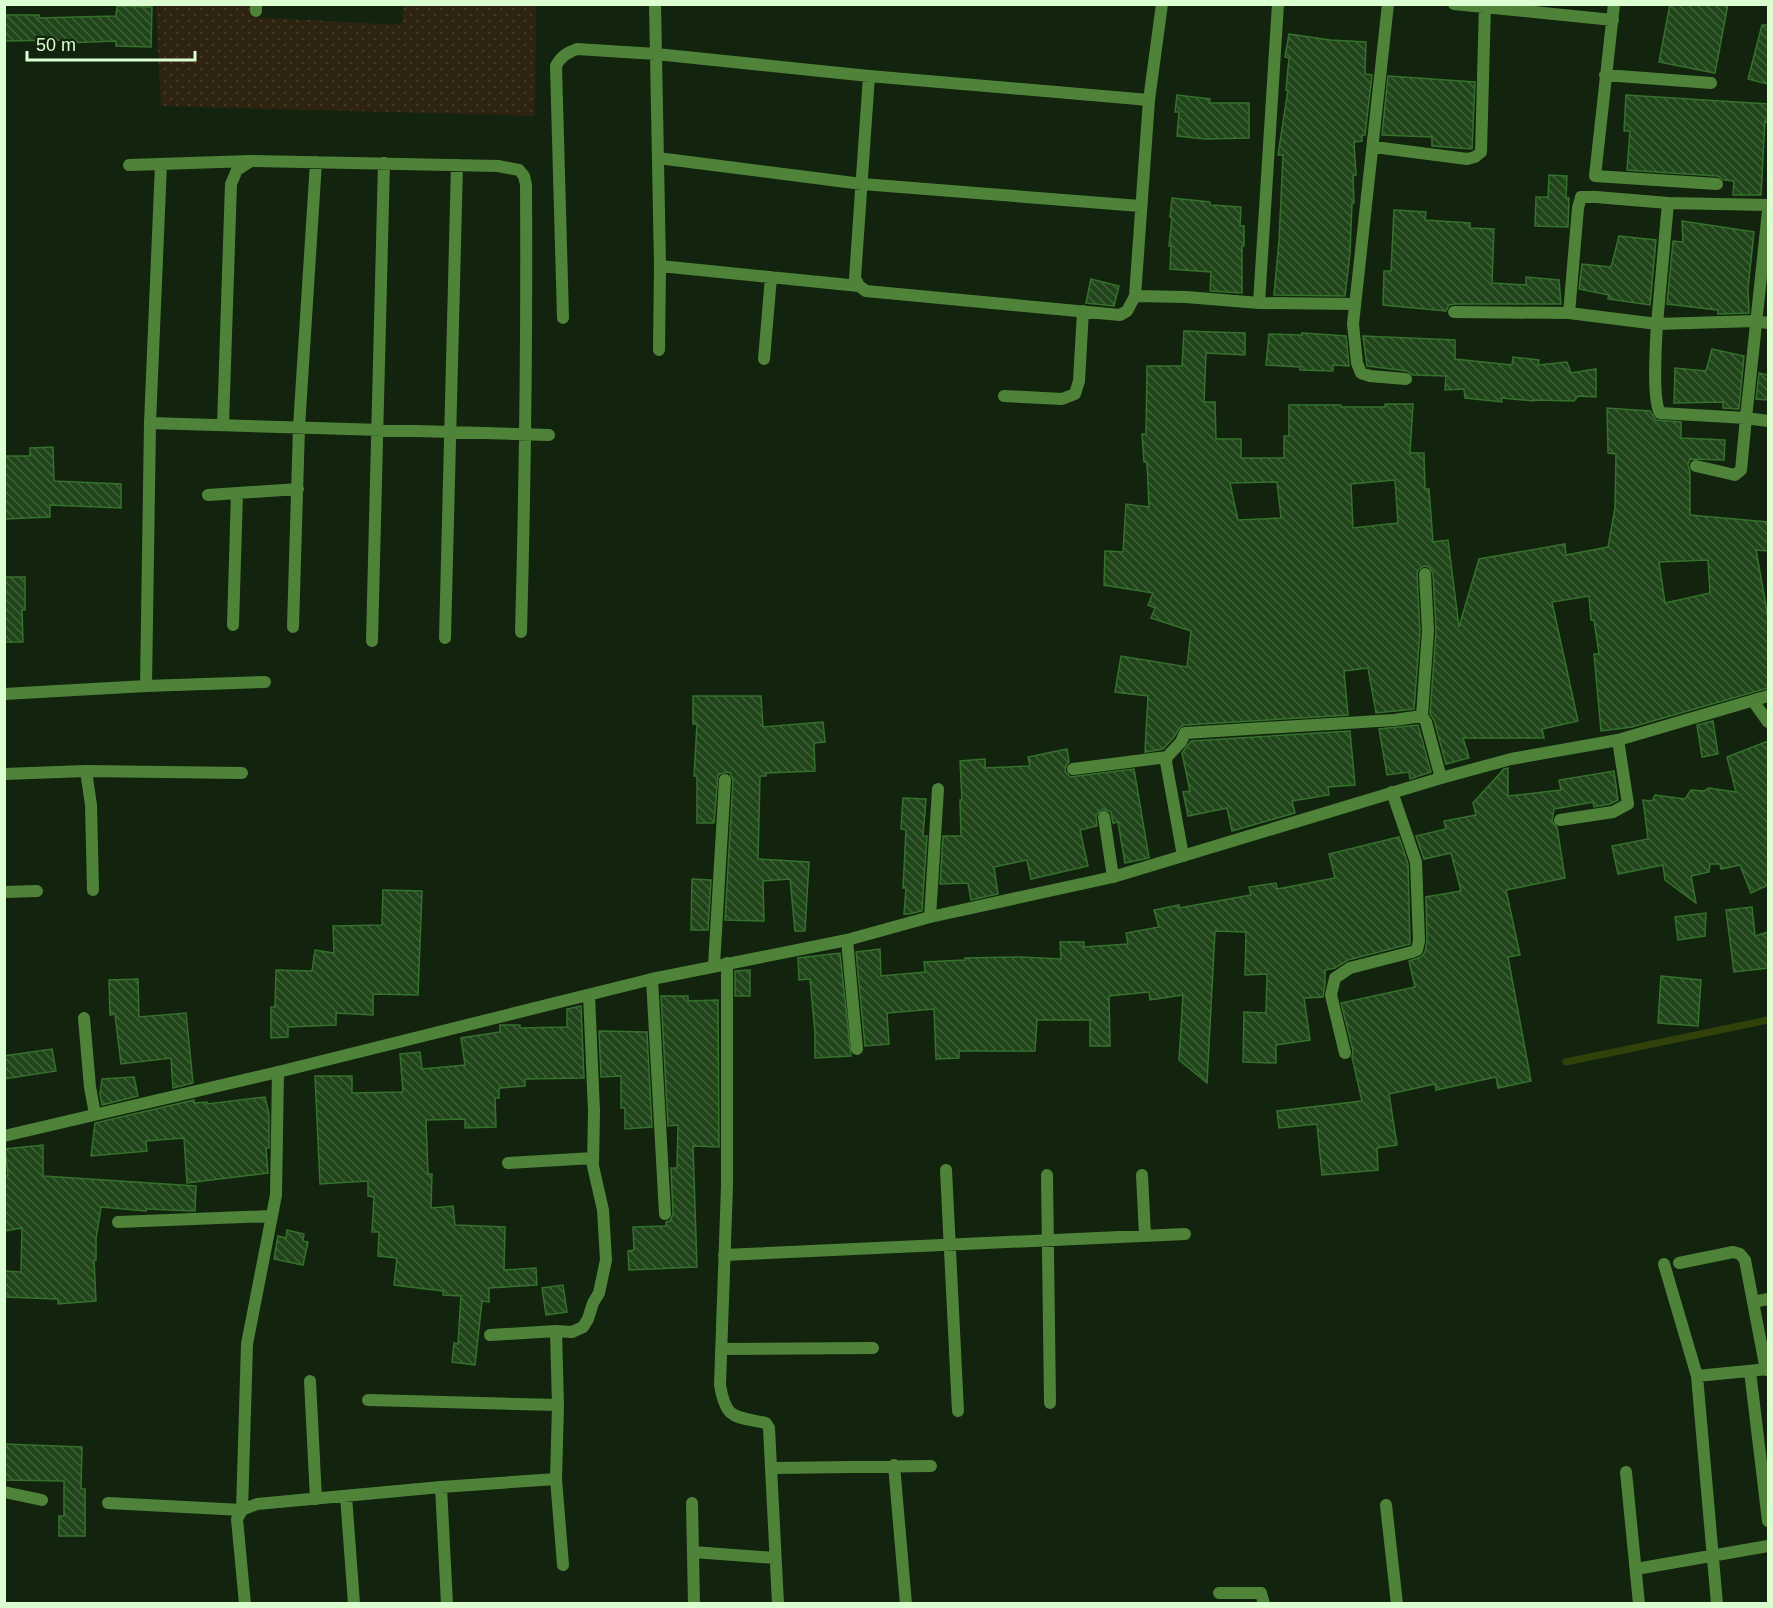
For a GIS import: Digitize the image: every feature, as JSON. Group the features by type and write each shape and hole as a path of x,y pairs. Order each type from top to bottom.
{"street":[{"path":"656,4 659,350"},
{"path":"869,76 855,279 859,286 866,291 1120,315 1127,311 1135,296 1149,100 1162,4"},
{"path":"1259,303 1278,4"},
{"path":"1388,4 1353,324 1357,363 1361,373 1406,379"},
{"path":"1454,4 1485,5 1612,20"},
{"path":"1614,4 1595,176 1717,184"},
{"path":"1374,147 1467,159 1481,152 1485,5"},
{"path":"563,318 556,66 561,57 577,50 656,54 869,76 1149,100"},
{"path":"1605,75 1711,83"},
{"path":"658,158 862,184 1140,206"},
{"path":"223,425 231,184 237,170 251,161"},
{"path":"129,165 251,161 498,166 519,170 524,176 526,185 526,434 520,632"},
{"path":"293,627 299,427 315,162"},
{"path":"372,641 384,163"},
{"path":"146,686 150,423 161,164"},
{"path":"445,638 457,165"},
{"path":"1569,313 1578,208 1581,197 1668,203 1768,205"},
{"path":"1668,203 1657,324 1655,377 1657,408 1660,413 1768,421"},
{"path":"1696,466 1735,475 1741,471 1768,211"},
{"path":"660,266 859,286"},
{"path":"765,359 771,277"},
{"path":"1135,296 1186,297 1259,303 1355,304"},
{"path":"1004,396 1062,399 1075,394 1079,381 1083,311"},
{"path":"1454,312 1569,313 1657,324 1755,321 1768,323"},
{"path":"150,423 549,435"},
{"path":"208,495 298,489"},
{"path":"233,625 237,493"},
{"path":"1425,574 1428,631 1422,716 1426,722 1442,778"},
{"path":"4,694 265,682"},
{"path":"4,1136 278,1072 652,979 847,940 930,917 1113,877 1442,778 1511,759 1618,740 1768,696"},
{"path":"1753,701 1768,722"},
{"path":"1073,769 1167,757 1181,742 1185,733 1394,720 1422,716"},
{"path":"1560,820 1613,812 1628,804 1618,740"},
{"path":"1167,757 1183,856"},
{"path":"86,771 91,805 93,890"},
{"path":"4,774 86,771 242,773"},
{"path":"714,965 725,780"},
{"path":"930,917 938,789"},
{"path":"1344,1053 1331,995 1335,978 1350,968 1417,950 1419,941 1416,862 1392,792"},
{"path":"1104,817 1113,877"},
{"path":"4,892 37,891"},
{"path":"847,940 857,1049"},
{"path":"727,963 727,1186 720,1385 727,1411 738,1417 766,1423 770,1435 778,1604"},
{"path":"652,979 665,1214"},
{"path":"490,1335 572,1332 583,1327 599,1293 606,1260 603,1210 593,1166 594,1111 590,995"},
{"path":"84,1018 90,1087 95,1114"},
{"path":"245,1604 237,1519 242,1509 247,1344 277,1178 278,1072"},
{"path":"508,1163 593,1158"},
{"path":"946,1170 958,1411"},
{"path":"1142,1175 1145,1236"},
{"path":"1047,1176 1050,1402"},
{"path":"118,1222 270,1216"},
{"path":"724,1255 1185,1234"},
{"path":"1679,1263 1733,1252 1740,1254 1744,1260 1767,1370 1697,1376"},
{"path":"1664,1264 1697,1376 1717,1604"},
{"path":"1753,1302 1768,1299"},
{"path":"556,1331 558,1405 556,1479 563,1565"},
{"path":"721,1349 873,1348"},
{"path":"1750,1371 1768,1521"},
{"path":"310,1381 315,1499"},
{"path":"368,1400 558,1405"},
{"path":"894,1465 906,1604"},
{"path":"772,1468 931,1466"},
{"path":"1626,1472 1639,1604"},
{"path":"108,1503 242,1509 257,1504 556,1479"},
{"path":"441,1487 447,1604"},
{"path":"4,1492 42,1500"},
{"path":"346,1496 354,1604"},
{"path":"692,1503 694,1604"},
{"path":"1386,1505 1397,1604"},
{"path":"1636,1569 1768,1546"},
{"path":"693,1552 775,1558"},
{"path":"1219,1593 1261,1593 1264,1604"}],"shaded area":[{"path":"156,5 251,5 251,17 402,25 403,5 536,5 535,116 161,106"}],"building":[{"path":"1670,4 1728,4 1715,73 1659,62"},
{"path":"117,6 152,7 151,47 116,46 116,41 65,43 64,40 4,41 4,15 39,15 39,18 116,16"},
{"path":"1762,25 1768,25 1768,84 1748,79"},
{"path":"1289,34 1366,42 1365,74 1372,75 1365,135 1362,135 1362,141 1354,142 1356,175 1353,176 1354,203 1352,203 1345,296 1274,295 1283,155 1278,155 1288,90 1286,90 1289,58 1285,57"},
{"path":"1388,76 1475,82 1472,149 1432,146 1432,137 1382,135"},
{"path":"1177,95 1210,99 1209,103 1249,103 1249,138 1206,139 1177,136 1179,112 1175,112"},
{"path":"1626,95 1768,104 1761,195 1733,195 1734,181 1724,180 1718,176 1627,170 1630,131 1624,131"},
{"path":"1549,175 1567,176 1568,227 1535,226 1536,197 1548,197"},
{"path":"1172,198 1210,202 1210,205 1241,207 1240,226 1244,226 1242,293 1210,291 1211,272 1170,269"},
{"path":"1394,210 1426,212 1425,220 1470,223 1470,228 1494,229 1492,283 1526,285 1526,277 1559,280 1561,304 1454,304 1449,305 1446,311 1383,305 1384,271 1391,271"},
{"path":"1682,221 1754,232 1748,288 1749,313 1718,314 1718,310 1667,304 1673,241 1683,242"},
{"path":"1619,236 1656,240 1650,305 1608,299 1609,295 1579,289 1582,264 1611,267"},
{"path":"1091,279 1119,286 1114,306 1086,303"},
{"path":"1184,331 1245,333 1245,355 1206,353 1204,402 1215,402 1216,439 1241,439 1241,458 1284,458 1284,436 1289,436 1289,405 1385,407 1385,404 1413,404 1410,453 1424,453 1425,489 1429,489 1433,542 1448,540 1459,627 1479,559 1565,544 1566,555 1608,547 1615,508 1616,454 1608,453 1607,408 1650,411 1656,420 1681,422 1681,438 1725,440 1724,460 1690,459 1688,465 1690,515 1768,522 1768,551 1756,550 1768,617 1768,688 1632,727 1601,731 1594,654 1599,654 1594,620 1591,620 1589,596 1552,602 1578,721 1542,729 1544,738 1463,738 1469,758 1446,764 1434,720 1430,714 1436,631 1433,573 1429,567 1424,566 1418,570 1417,574 1420,631 1414,709 1376,713 1368,668 1344,671 1348,715 1184,725 1163,749 1145,752 1148,696 1115,692 1121,656 1187,667 1191,631 1151,618 1155,608 1148,605 1153,593 1104,585 1105,551 1123,552 1126,504 1149,507 1147,462 1144,462 1142,434 1146,434 1147,366 1182,366","holes":["1395,480 1398,523 1353,528 1351,484","1277,482 1281,518 1238,520 1230,483","1708,560 1710,593 1665,603 1659,562"]},
{"path":"1302,333 1346,336 1349,366 1333,365 1333,371 1300,370 1300,367 1266,365 1269,334 1302,335"},
{"path":"1363,336 1455,340 1455,359 1512,365 1513,357 1539,360 1538,365 1567,362 1571,373 1596,369 1596,397 1578,396 1574,401 1501,398 1502,402 1465,398 1464,389 1445,390 1446,376 1413,375 1407,371 1367,366"},
{"path":"1712,349 1744,356 1739,409 1723,408 1723,402 1674,403 1675,368 1706,371"},
{"path":"1759,373 1768,375 1768,400 1756,399"},
{"path":"53,447 54,481 121,484 121,508 50,505 50,517 4,519 4,456 30,456 30,448"},
{"path":"4,577 25,577 25,610 22,610 23,642 4,642"},
{"path":"693,696 761,696 763,727 823,722 825,742 814,743 815,771 766,773 766,776 760,776 758,859 809,862 805,931 795,931 790,879 763,881 764,921 725,920 733,780 730,773 718,775 714,823 697,823 697,776 694,776 697,724 693,724"},
{"path":"1713,721 1718,754 1702,757 1697,725"},
{"path":"1418,725 1431,772 1410,779 1409,772 1387,775 1379,729"},
{"path":"1350,731 1355,785 1328,787 1329,795 1292,801 1295,813 1232,831 1227,808 1188,816 1183,792 1190,791 1182,753 1191,741"},
{"path":"1768,741 1768,885 1751,893 1740,865 1721,869 1720,864 1710,864 1709,872 1691,876 1696,903 1665,880 1663,865 1618,874 1612,846 1648,839 1643,800 1652,801 1655,795 1685,799 1691,790 1704,791 1709,788 1736,792 1727,757"},
{"path":"1067,749 1069,762 1065,771 1070,777 1134,769 1149,858 1125,863 1118,822 1113,823 1111,812 1103,809 1096,815 1097,826 1080,830 1088,866 1031,879 1027,860 994,867 998,894 971,900 968,883 940,884 943,836 961,836 960,761 985,759 985,768 1030,766 1028,757"},
{"path":"1508,768 1508,796 1561,790 1559,780 1614,771 1618,800 1594,807 1593,802 1554,809 1552,821 1557,827 1565,878 1506,890 1520,955 1508,957 1531,1081 1498,1088 1496,1077 1436,1090 1435,1084 1389,1094 1397,1145 1377,1148 1378,1170 1322,1175 1317,1124 1279,1128 1277,1111 1362,1101 1341,1003 1415,987 1409,961 1421,957 1425,952 1426,897 1461,891 1451,853 1424,859 1416,836 1446,829 1444,821 1476,815 1473,803 1504,769"},
{"path":"903,798 926,799 923,836 927,836 922,911 909,914 904,914 906,830 901,829"},
{"path":"1399,837 1408,864 1410,944 1348,960 1335,968 1325,970 1323,997 1304,998 1310,1040 1276,1045 1276,1063 1243,1062 1244,1012 1266,1013 1267,974 1245,975 1246,932 1215,931 1207,1083 1179,1060 1183,995 1150,1000 1149,992 1109,996 1110,1046 1090,1046 1090,1020 1037,1020 1035,1051 959,1051 959,1058 936,1059 934,1009 887,1013 889,1044 865,1046 856,952 880,949 881,976 925,972 924,962 965,960 965,958 1061,959 1060,942 1084,942 1084,947 1128,944 1126,933 1159,927 1154,910 1179,905 1179,908 1251,895 1249,887 1276,883 1277,889 1335,878 1329,854"},
{"path":"692,879 711,880 708,930 691,930"},
{"path":"383,890 422,891 418,995 373,994 373,1015 336,1013 336,1025 288,1027 288,1037 271,1038 271,1007 275,1007 276,970 312,971 315,950 334,953 333,926 382,925"},
{"path":"1752,907 1755,936 1768,932 1768,968 1734,972 1726,910"},
{"path":"1706,913 1705,936 1678,940 1675,917"},
{"path":"840,953 851,1056 815,1058 810,979 799,980 798,958"},
{"path":"750,970 750,996 735,996 735,971"},
{"path":"1661,976 1701,980 1698,1026 1658,1023"},
{"path":"138,979 139,1017 186,1013 193,1083 173,1088 171,1058 121,1064 115,1014 110,1015 109,980"},
{"path":"661,996 688,996 688,1001 718,1000 719,1147 693,1146 697,1267 629,1270 628,1251 634,1250 633,1227 666,1226 666,1222 670,1221 673,1214 671,1168 677,1168 678,1125 668,1126"},
{"path":"581,1006 584,1078 525,1079 525,1086 499,1088 499,1098 495,1098 496,1127 465,1128 465,1119 426,1120 428,1174 432,1174 431,1208 453,1206 455,1225 505,1227 504,1270 536,1268 537,1285 489,1288 489,1302 482,1301 475,1365 452,1362 454,1343 458,1344 461,1296 443,1295 443,1291 394,1285 397,1258 378,1256 379,1232 372,1232 374,1197 368,1196 368,1181 320,1184 315,1076 352,1076 352,1093 403,1092 400,1054 420,1052 422,1069 465,1065 461,1038 500,1032 500,1025 520,1025 520,1028 567,1027 567,1009"},
{"path":"599,1031 647,1032 652,1127 625,1129 625,1108 621,1108 621,1076 601,1077"},
{"path":"52,1049 56,1071 4,1079 4,1056"},
{"path":"134,1077 138,1096 102,1105 100,1094 102,1079"},
{"path":"265,1097 269,1114 269,1148 266,1148 268,1173 187,1183 184,1138 146,1141 147,1151 91,1156 95,1123 194,1100 194,1103 207,1102 207,1104"},
{"path":"43,1145 43,1176 196,1186 195,1211 146,1209 146,1211 101,1207 96,1239 96,1260 94,1260 96,1301 58,1304 58,1299 4,1297 5,1271 21,1272 22,1228 4,1231 4,1176 8,1175 5,1149"},
{"path":"287,1230 304,1234 303,1241 308,1242 303,1265 274,1259 278,1236 286,1238"},
{"path":"563,1285 567,1312 546,1315 542,1288"},
{"path":"4,1444 82,1447 81,1489 85,1489 85,1536 59,1536 59,1516 64,1516 64,1481 4,1480"}],"waterway":[{"path":"1566,1062 1768,1020"}]}
